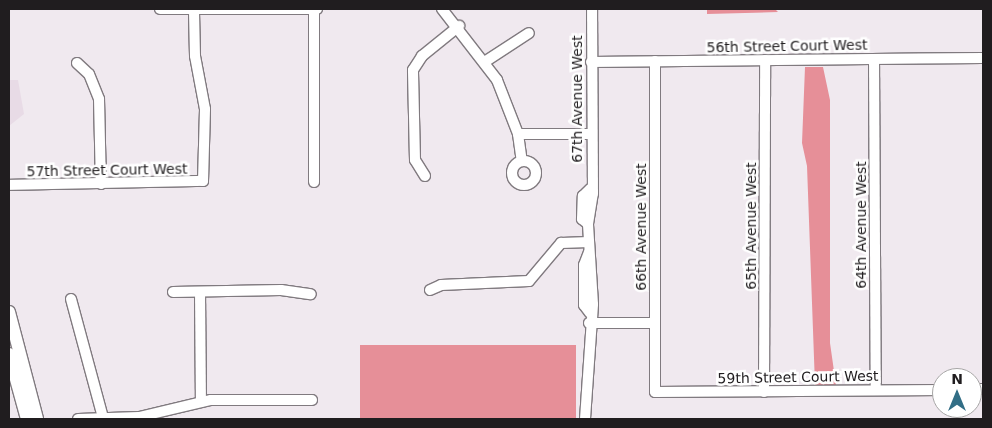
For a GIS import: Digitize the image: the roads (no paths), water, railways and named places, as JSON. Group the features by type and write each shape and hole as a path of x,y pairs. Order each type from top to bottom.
{"main road":[{"path":"9,312 37,419"},
{"path":"9,354 27,419"}],"street":[{"path":"160,9 194,12 315,9 314,182"},
{"path":"442,9 459,26 486,60 518,134 522,161"},
{"name":"67th Avenue West","path":"585,419 590,318 584,305 584,264 589,247 592,9"},
{"name":"57th Street Court West","path":"9,185 204,180 203,89 195,56 194,12"},
{"path":"425,176 415,160 414,70 422,56 459,26"},
{"path":"486,60 529,34"},
{"name":"56th Street Court West","path":"591,62 983,58"},
{"name":"64th Avenue West","path":"874,59 876,390"},
{"name":"65th Avenue West","path":"764,392 765,60"},
{"name":"66th Avenue West","path":"654,392 655,61"},
{"path":"78,63 89,74 99,99 101,184"},
{"path":"518,134 591,134"},
{"path":"430,290 441,285 529,281 562,243 589,247"},
{"path":"173,292 281,290 311,294"},
{"path":"200,292 202,402"},
{"path":"72,299 103,418"},
{"path":"590,318 655,323"},
{"name":"59th Street Court West","path":"654,392 932,390"},
{"path":"78,419 147,416 202,402 312,400"}]}
